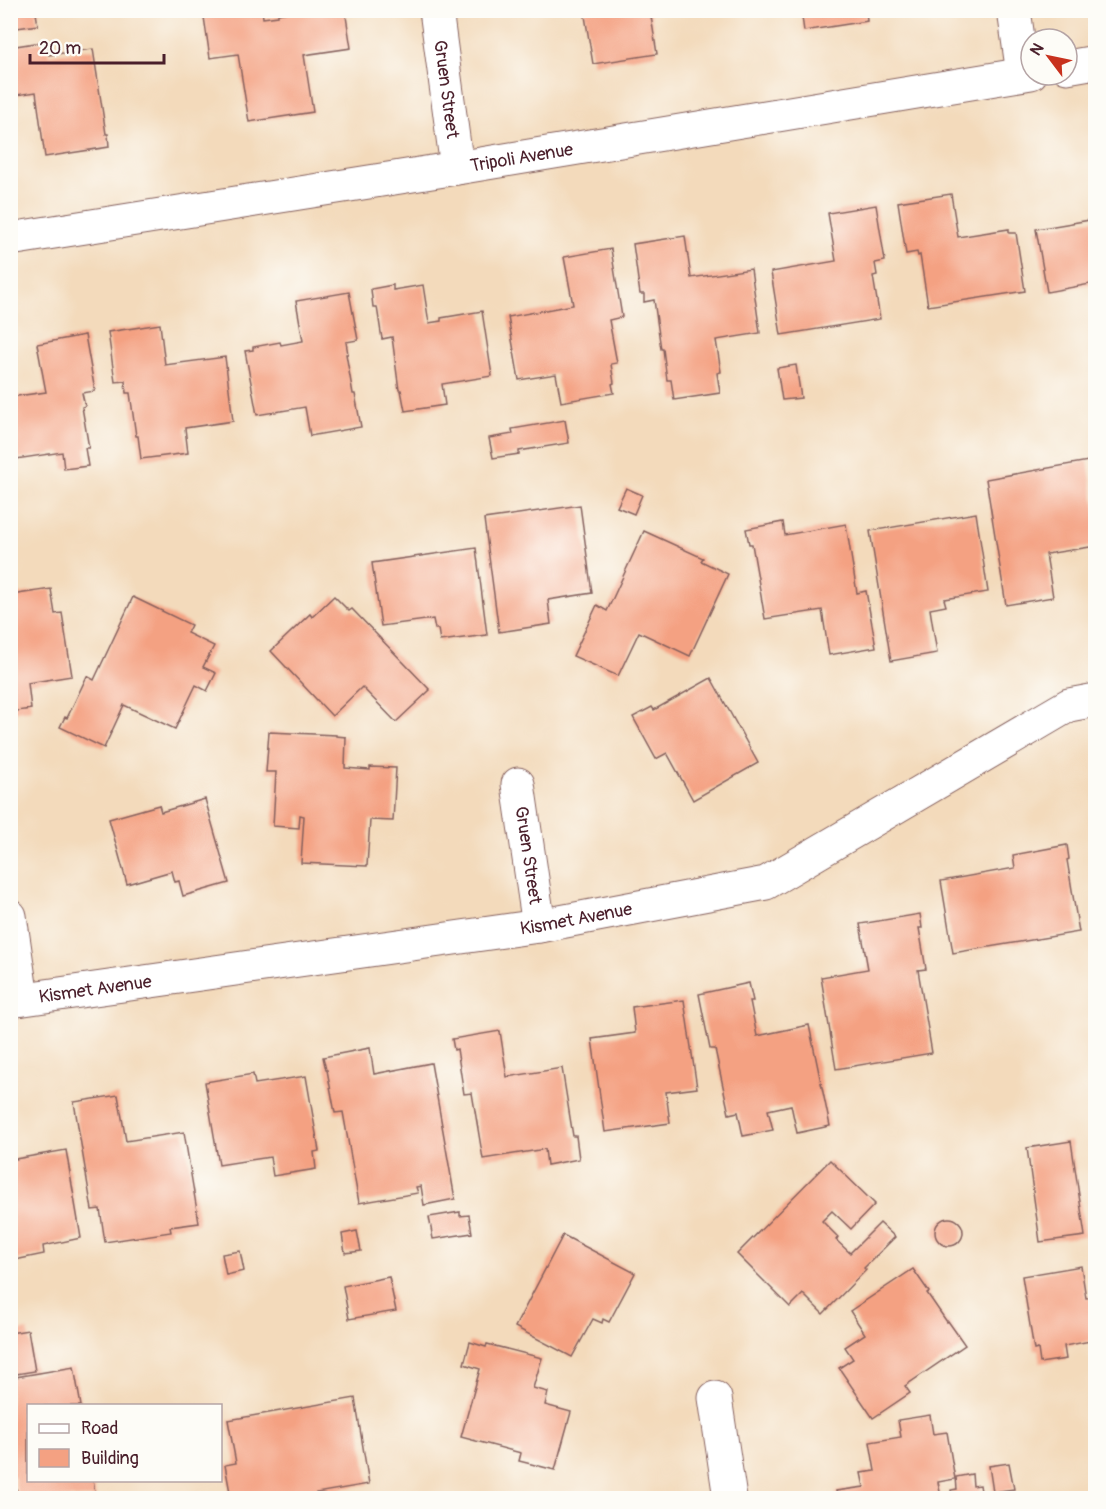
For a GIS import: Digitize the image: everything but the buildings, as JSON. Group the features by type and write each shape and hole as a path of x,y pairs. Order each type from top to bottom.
{"street":[{"name":"Gruen Street","path":"436,10 456,168"},
{"path":"1014,10 1019,34"},
{"path":"1079,65 1095,62"},
{"name":"Tripoli Avenue","path":"10,239 1019,74"},
{"name":"Kismet Avenue","path":"16,1000 539,926 766,883 1069,705 1095,700"},
{"name":"Gruen Street","path":"518,784 539,926"},
{"path":"10,916 16,1000"},
{"path":"715,1398 730,1498"}]}
